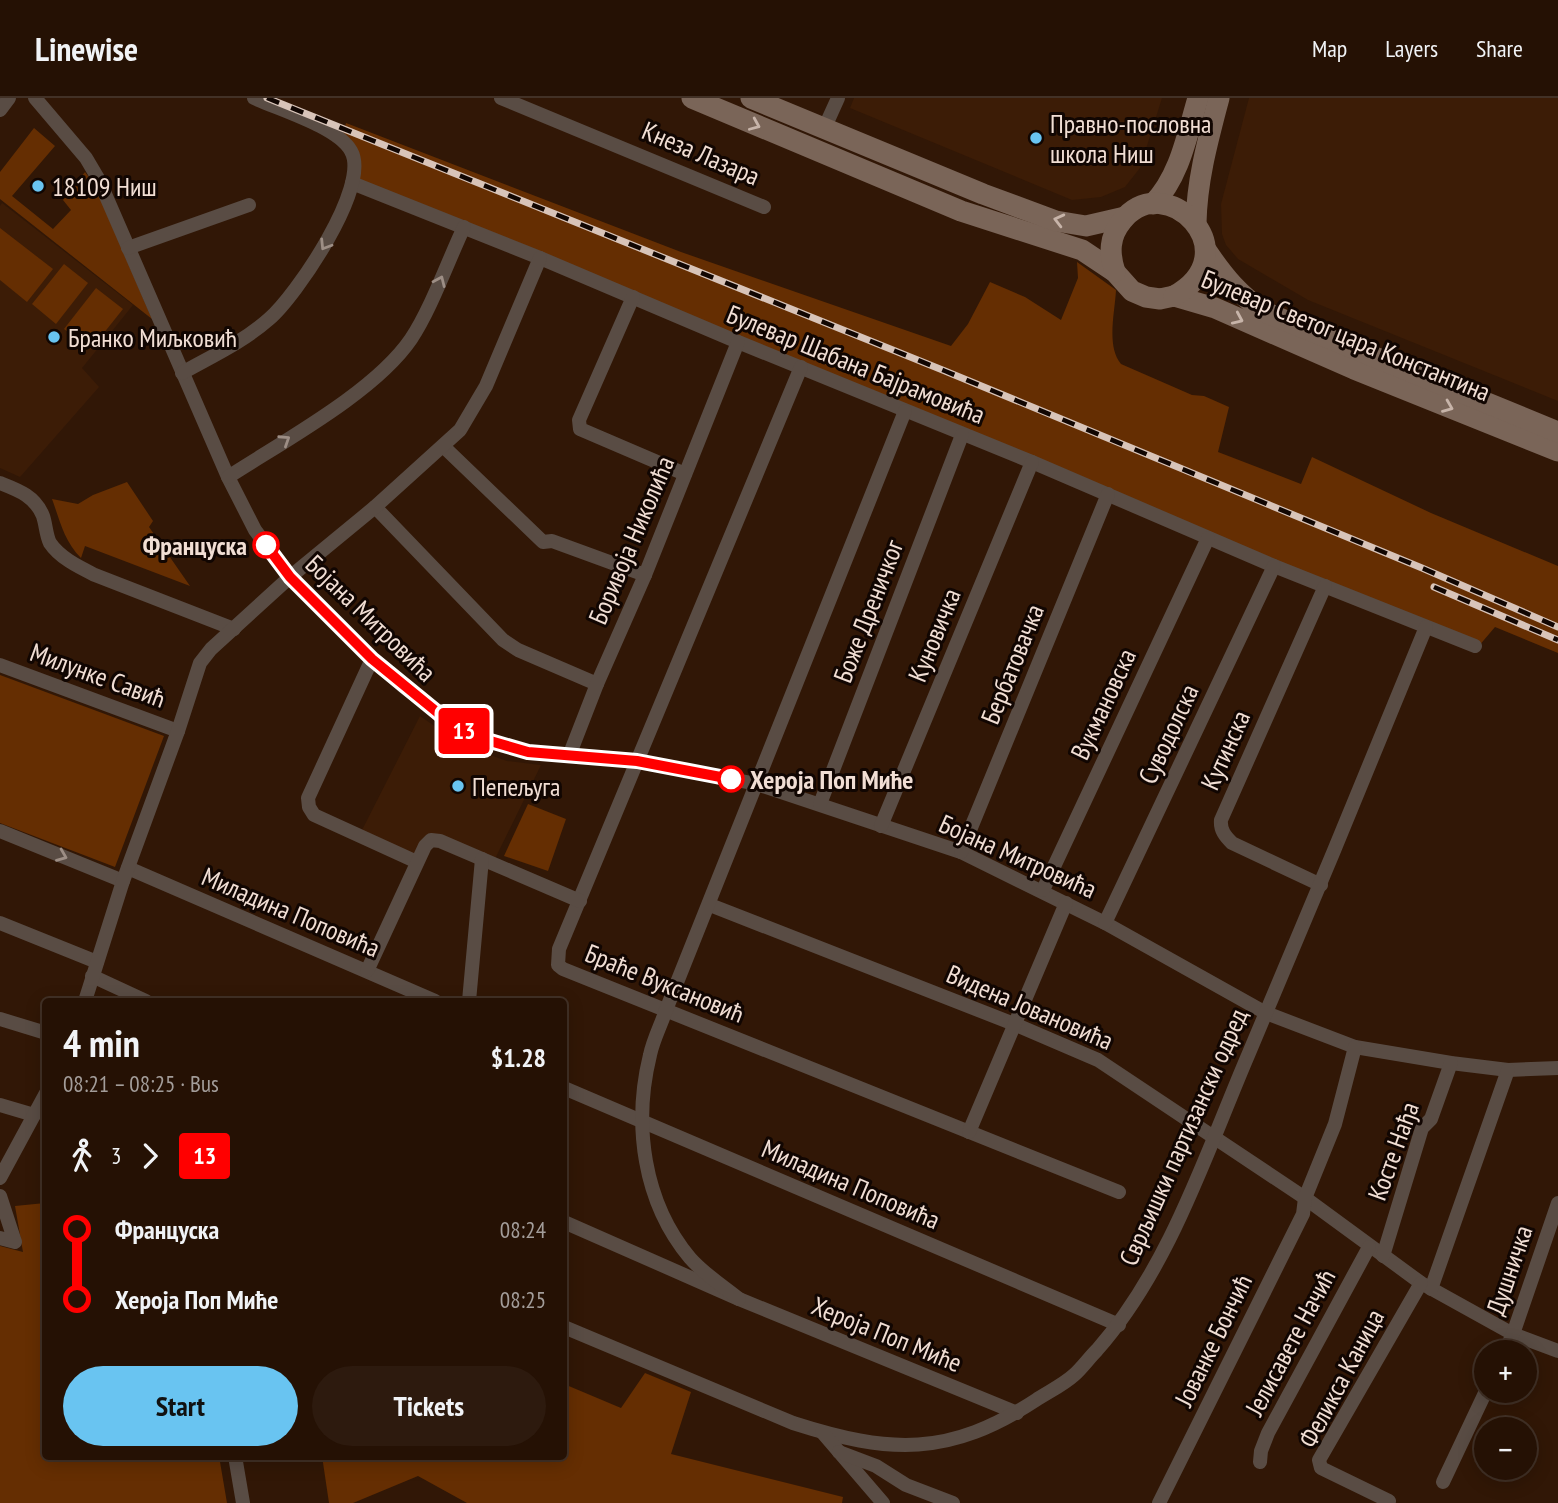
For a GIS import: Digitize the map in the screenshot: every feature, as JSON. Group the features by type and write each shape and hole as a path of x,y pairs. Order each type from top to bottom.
{"main road":[{"name":"Булевар Светог цара Константина","path":"692,98 961,211 1083,250 1115,272 1132,291 1146,297 1160,299 1174,296 1215,308 1354,369 1558,451"},
{"path":"751,98 983,194 1056,220 1086,226 1125,217"},
{"path":"1153,204 1166,191 1179,162 1198,98"},
{"path":"1174,296 1187,289 1198,278 1204,264 1206,250 1196,223 1196,196 1200,168 1219,98"},
{"path":"1115,272 1111,243 1116,229 1125,217 1138,208 1153,204 1170,205 1185,212 1196,223"},
{"name":"Булевар Светог цара Константина","path":"1206,250 1229,282 1251,304 1267,313 1558,432"}],"street":[{"path":"0,110 9,98"},
{"name":"Бојана Митровића","path":"35,98 86,158 99,180 228,477 255,530 290,577 372,659 443,717 473,736 528,752 637,761 757,784 961,852 1043,890 1266,1013 1355,1047 1508,1070 1558,1068"},
{"path":"182,373 248,336 272,317 306,275 333,233 352,183 355,164 352,153 340,138 254,98"},
{"name":"Кнеза Лазара","path":"501,98 764,207"},
{"path":"824,129 838,98"},
{"name":"Булевар Шабана Бајрамовића","path":"352,183 540,258 1275,566 1475,646"},
{"path":"128,248 249,205"},
{"path":"228,477 346,400 389,365 411,339 464,227"},
{"path":"86,998 200,663 211,649 290,577 375,507 460,430 486,386 540,258"},
{"path":"633,297 579,420 580,429 685,474"},
{"name":"Боривоја Николића","path":"569,756 738,342"},
{"name":"Браће Вуксановић","path":"801,367 559,948 558,965 1119,1192"},
{"name":"Хероја Поп Миће","path":"739,1299 704,1270 676,1238 652,1186 645,1163 642,1121 643,1092 650,1053 905,411"},
{"name":"Боже Дреничког","path":"820,804 962,435"},
{"path":"444,447 543,542 552,541 645,575"},
{"name":"Куновичка","path":"881,826 1032,462"},
{"path":"0,483 31,498 42,515 49,540 55,550 71,561 95,575 234,629"},
{"name":"Бербатовачка","path":"961,852 1108,494"},
{"path":"375,507 503,640 518,650 597,684"},
{"name":"Вукмановска","path":"1043,890 1208,538"},
{"name":"Суводолска","path":"1105,923 1275,566"},
{"name":"Кутинска","path":"1321,885 1232,843 1220,825 1325,586"},
{"name":"Сврљишки партизански одред","path":"567,1328 793,1423 876,1444 920,1445 962,1438 990,1428 1074,1376 1119,1325 1166,1250 1321,885 1426,627"},
{"path":"372,659 308,798 309,807 314,815 417,862"},
{"name":"Милунке Савић","path":"0,665 178,731"},
{"name":"Миладина Поповића","path":"0,831 126,875 428,998"},
{"path":"367,971 427,842 436,840 580,901"},
{"path":"469,998 482,859"},
{"path":"969,1132 1066,903"},
{"name":"Видена Јовановића","path":"710,905 1014,1024 1098,1060 1306,1198 1369,1247 1426,1286 1513,1334 1558,1351"},
{"path":"0,923 95,969 141,998"},
{"path":"0,1019 42,1032"},
{"name":"Јованке Бончић","path":"1159,1503 1303,1214 1306,1198 1335,1124 1355,1047"},
{"name":"Косте Нађа","path":"1383,1256 1422,1128 1431,1119 1451,1063"},
{"name":"Феликса Каница","path":"1389,1501 1321,1468 1319,1460 1426,1286 1508,1070"},
{"name":"Миладина Поповића","path":"567,1089 1119,1325"},
{"path":"0,1178 42,1100"},
{"path":"0,1105 34,1115"},
{"path":"0,1196 15,1242 0,1238"},
{"name":"Душничка","path":"1510,1340 1558,1203"},
{"name":"Хероја Поп Миће","path":"567,1223 739,1299 1017,1413"},
{"name":"Јелисавете Начић","path":"1260,1462 1268,1433 1369,1247"},
{"path":"1443,1482 1480,1403"},
{"path":"821,1432 883,1503"},
{"path":"839,1452 876,1466 906,1485 953,1503"},
{"path":"236,1460 243,1503"}],"shaded area":[{"name":"Правно-пословна школа Ниш","path":"854,98 1162,98 1140,168 1125,187 1101,197 1072,200 850,108"},
{"path":"1249,98 1558,98 1558,401 1308,300 1238,259 1226,245 1222,234 1221,204"},
{"path":"346,123 681,252 951,346 968,324 990,282 1025,297 1061,320 1078,278 1077,262 1116,290 1113,338 1116,357 1121,364 1192,395 1204,396 1229,407 1218,452 1301,484 1312,457 1431,513 1558,566 1558,653 1495,627 1478,647 354,182 342,138"},
{"path":"34,128 55,146 12,196 53,229 71,210 63,200 85,172 94,184 152,319 0,199 0,172"},
{"name":"Бранко Миљковић","path":"2,203 133,305 82,368 99,387 20,477 0,468"},
{"path":"0,228 53,269 27,302 0,280"},
{"path":"64,264 88,283 56,324 32,304"},
{"path":"96,288 123,309 91,349 64,329"},
{"path":"127,482 153,521 149,527 190,586 85,546 81,558 70,545 52,499 78,504"},
{"path":"0,675 164,736 115,867 0,823"},
{"name":"Пепељуга","path":"420,716 449,736 479,751 507,761 541,765 493,863 440,841 417,862 359,836"},
{"path":"528,804 566,819 548,871 504,856"},
{"path":"42,1203 42,1460 220,1460 227,1503 0,1503 0,1246 23,1252 15,1206"},
{"path":"645,1373 691,1392 671,1454 843,1497 842,1503 467,1503 418,1476 353,1503 329,1503 323,1460 567,1460 567,1385 621,1408"}],"railway":[{"path":"267,98 945,371 1558,627"},
{"path":"1434,587 1558,640"}],"bus line":[{"name":"13","path":"266,545 290,577 372,659 443,717 473,736 528,752 637,761 731,779"}],"place":[{"name":"Правно-пословна школа Ниш","path":"1036,138"},
{"name":"18109 Ниш","path":"38,186"},
{"name":"Бранко Миљковић","path":"54,337"},
{"name":"Француска","path":"266,545"},
{"name":"Хероја Поп Миће","path":"731,779"},
{"name":"Пепељуга","path":"458,786"}]}
